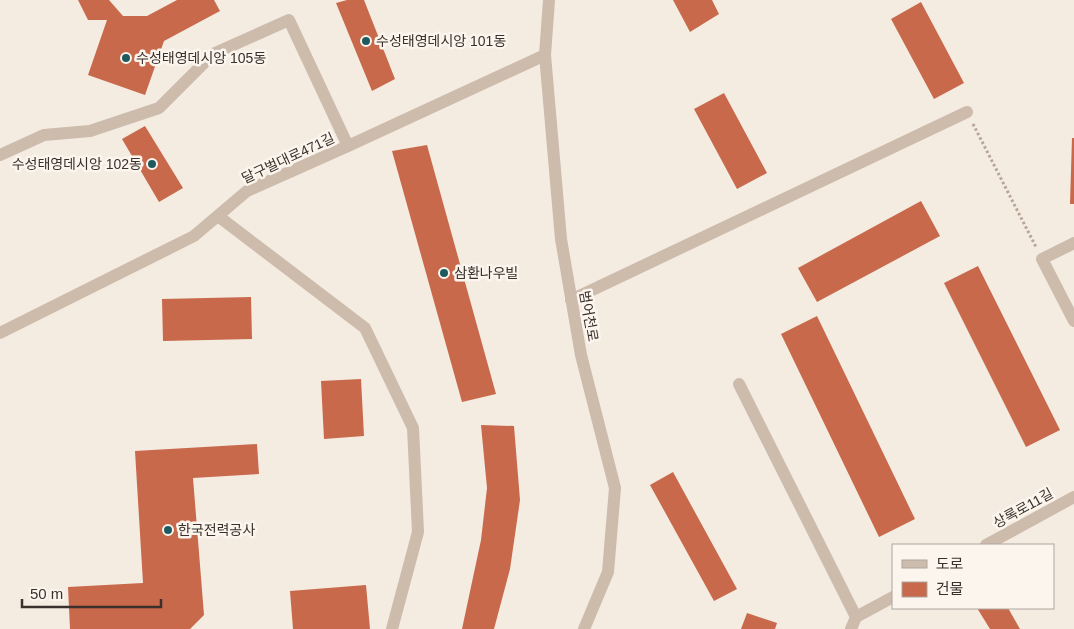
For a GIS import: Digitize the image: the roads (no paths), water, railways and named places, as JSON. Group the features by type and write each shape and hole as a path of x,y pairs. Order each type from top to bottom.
{"street":[{"name":"범어천로","path":"549,0 545,55 561,239 581,355 614,488 608,572 584,629"},
{"path":"0,154 44,135 90,131 159,108 213,54 289,20 348,146"},
{"name":"달구벌대로471길","path":"0,333 194,236 248,191 545,55"},
{"path":"572,300 967,112"},
{"path":"218,216 365,328 413,428 418,532 392,629"},
{"path":"1074,244 1042,259 1074,321"},
{"path":"739,384 853,623 892,598"},
{"name":"상록로11길","path":"988,544 1074,497"}],"place":[{"name":"수성태영데시앙 101동","path":"366,41"},
{"name":"수성태영데시앙 105동","path":"126,58"},
{"name":"수성태영데시앙 102동","path":"152,164"},
{"name":"삼환나우빌","path":"444,273"},
{"name":"한국전력공사","path":"168,530"}]}
